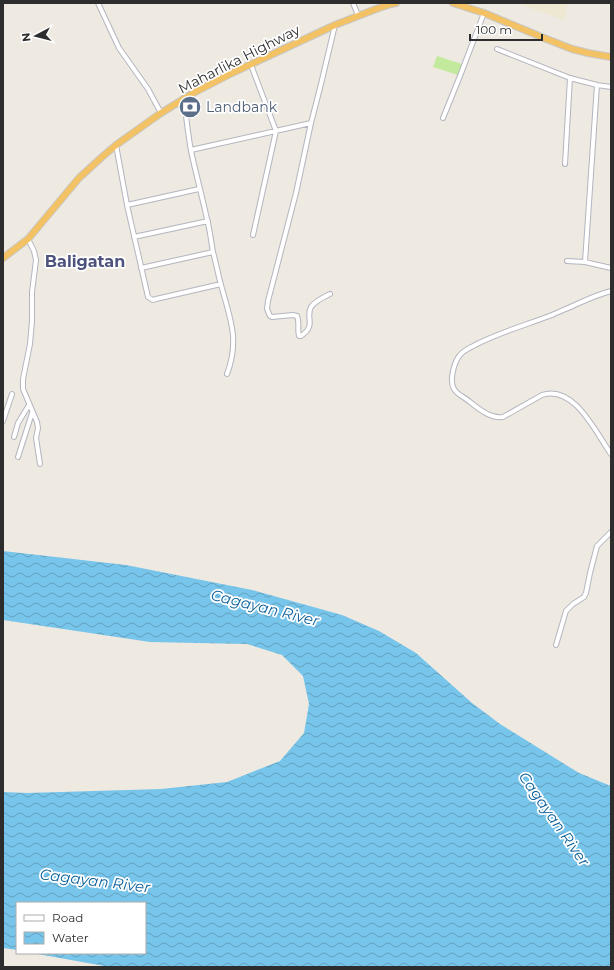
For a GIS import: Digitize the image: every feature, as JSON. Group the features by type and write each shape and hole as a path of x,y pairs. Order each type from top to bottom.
{"highway":[{"name":"Maharlika Highway","path":"3,258 28,239 79,178 116,145 161,113 226,77 335,25 358,15 396,3"},
{"path":"453,3 484,13 572,49 611,57"}],"street":[{"path":"98,3 118,48 148,89 161,113"},
{"path":"353,3 358,15"},
{"path":"443,118 484,13"},
{"path":"330,294 311,307 310,325 306,332 300,337 298,334 299,324 296,316 272,317 268,312 268,301 296,193 311,123 335,25"},
{"path":"497,49 570,78 611,87"},
{"path":"251,65 276,131 253,235"},
{"path":"565,164 570,78"},
{"path":"585,262 597,85"},
{"path":"184,99 191,150 199,189 208,221 220,284 231,318 233,338 232,358 227,374"},
{"path":"191,150 311,123"},
{"path":"116,145 127,205 148,297 153,300 220,284"},
{"path":"127,205 199,189"},
{"path":"134,237 208,221"},
{"path":"28,239 34,251 36,260 32,292 32,321 23,389 37,422 38,428 36,438 40,464"},
{"path":"141,268 213,252"},
{"path":"567,261 585,262 611,268"},
{"path":"611,291 508,330 464,351 456,360 452,381 453,387 458,394 483,411 498,418 503,417 548,393 566,396 589,420 611,454"},
{"path":"3,421 12,394"},
{"path":"14,437 18,423 29,404"},
{"path":"18,457 32,412"},
{"path":"556,645 566,611 585,595 597,546 611,532"}],"shaded area":[{"path":"522,3 567,3 564,20 522,5"}],"green space":[{"path":"437,56 462,64 458,75 433,67"}],"water":[{"name":"Cagayan River","path":"3,551 126,565 252,590 342,615 379,631 416,653 472,703 500,724 579,773 611,786 611,967 110,967 38,954 146,954 146,902 16,902 16,950 3,948 3,792 27,793 161,789 227,782 280,761 304,733 309,704 303,676 282,655 247,644 150,642 3,620"}],"place":[{"name":"Landbank","path":"190,107"}],"district":[{"name":"Baligatan","path":"85,261"}]}
